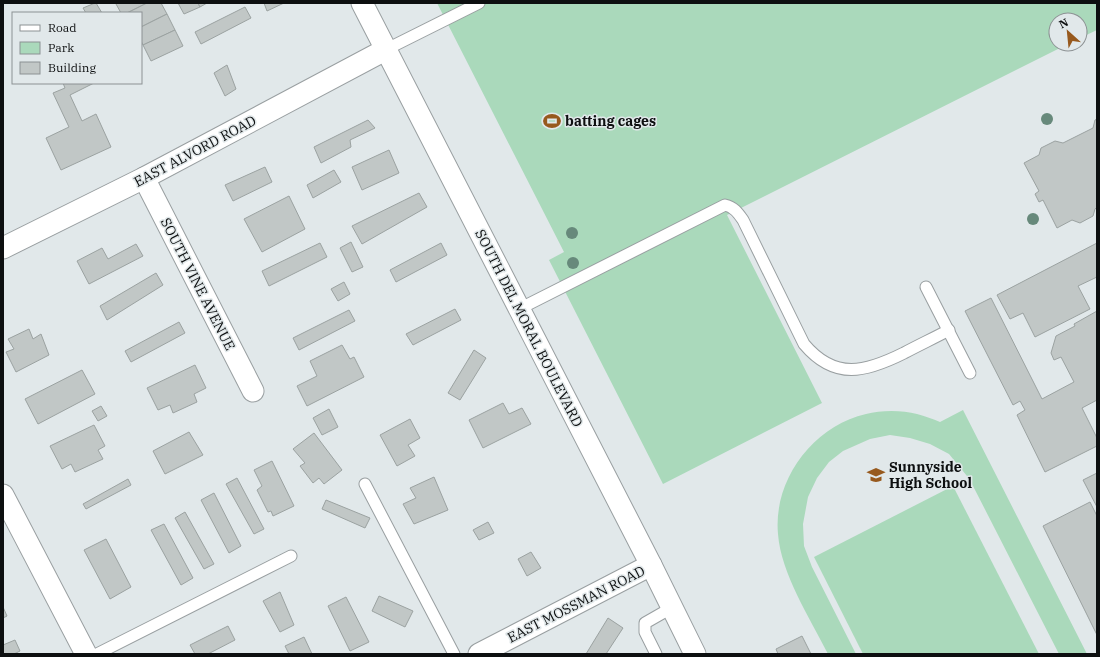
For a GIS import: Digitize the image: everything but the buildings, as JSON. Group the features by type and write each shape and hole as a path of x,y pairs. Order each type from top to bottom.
{"street":[{"name":"SOUTH DEL MORAL BOULEVARD","path":"362,3 651,565 695,654"},
{"name":"EAST ALVORD ROAD","path":"3,248 144,178 385,50"},
{"name":"SOUTH VINE AVENUE","path":"144,178 253,391"},
{"path":"3,495 86,654"},
{"name":"EAST MOSSMAN ROAD","path":"482,653 651,565"}],"lane":[{"path":"385,50 479,3"},
{"path":"519,309 725,205 731,206 736,210 742,220 804,344 813,355 824,362 839,368 857,370 873,366 886,362 949,330"},
{"path":"926,286 970,373"},
{"path":"365,484 454,654"},
{"path":"97,654 291,556"},
{"path":"656,654 645,632 645,623 672,607"}],"green space":[{"path":"437,3 1097,3 1097,30 1088,34 1088,12 1048,12 1048,52 1052,52 727,215 822,403 663,484 549,260 564,252"},
{"path":"963,410 1087,654 1059,654 973,486 949,454 930,444 910,438 890,435 870,439 843,451 829,462 817,478 808,497 803,524 804,546 812,567 856,654 828,654 797,596 780,549 778,514 782,494 790,475 800,458 814,443 829,430 847,420 866,414 892,411 917,414 940,422"},
{"path":"953,486 1039,654 863,654 814,557"}],"place":[{"name":"batting cages","path":"552,121"},
{"name":"Sunnyside High School","path":"876,475"}]}
